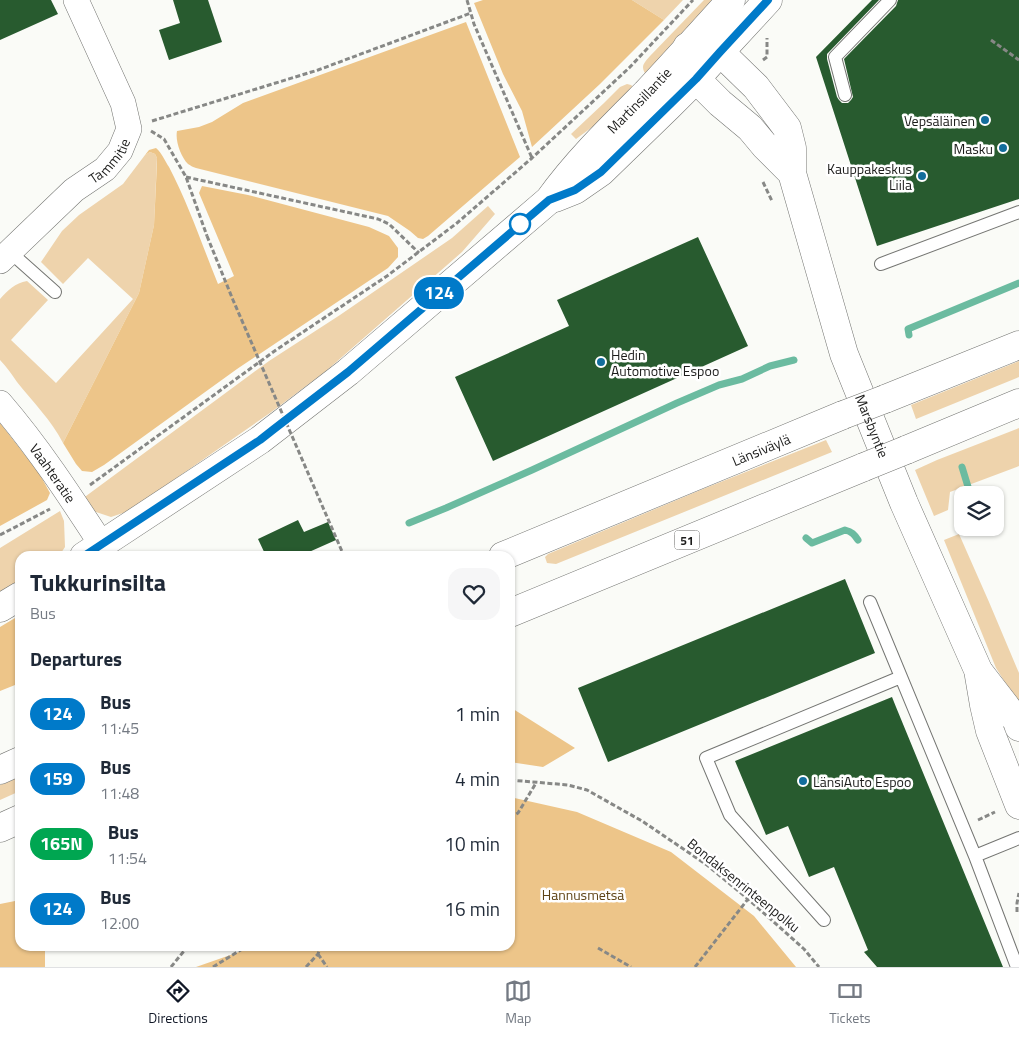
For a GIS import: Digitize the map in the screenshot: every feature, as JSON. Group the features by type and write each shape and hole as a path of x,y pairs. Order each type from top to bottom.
{"main road":[{"name":"Martinsillantie","path":"93,550 260,440 348,372 549,200 582,158 731,0"},
{"name":"Martinsillantie","path":"549,200 575,190 601,172 696,79 768,0"},
{"path":"687,47 720,52"},
{"name":"Marsbyntie","path":"687,47 696,79 720,103 750,128 792,173"},
{"name":"Marsbyntie","path":"720,52 756,87 787,128 792,148 792,173 844,354 904,503 978,670 990,731 1019,806"},
{"name":"Länsiväylä","path":"515,551 1019,345"},
{"name":"51","path":"515,611 1019,403"},
{"path":"0,608 15,599"},
{"name":"Marsbyntie","path":"978,670 1017,721 1019,727"},
{"path":"0,770 15,763"},
{"path":"0,828 15,822"}],"street":[{"name":"Tammitie","path":"5,256 74,190 105,169 120,151 135,127 76,0"},
{"name":"Vaahteratie","path":"0,403 14,419 71,497 93,550"}],"lane":[{"path":"846,96 835,57 890,0"},
{"path":"881,264 1019,212"},
{"path":"5,256 55,292"},
{"path":"870,602 975,856 1017,967"},
{"path":"824,920 730,815 706,758 901,677"},
{"path":"975,856 1019,838"}],"path":[{"path":"467,0 474,24 532,158"},
{"path":"0,536 71,497 276,350 419,253 532,158 629,68 693,0"},
{"path":"135,127 318,70 471,13"},
{"path":"991,40 1019,60"},
{"path":"135,127 164,139 186,177 233,300 342,551"},
{"path":"186,177 378,219 389,224 419,253"},
{"path":"762,178 772,202"},
{"name":"Bondaksenrinteenpolku","path":"515,781 568,785 587,790 642,821 707,866 748,899 804,949 819,967"},
{"path":"515,815 536,783"},
{"path":"1017,915 1019,893"},
{"path":"695,967 748,899"},
{"path":"598,948 631,967"},
{"path":"171,967 184,951"},
{"path":"213,967 239,951"},
{"path":"306,967 319,951"},
{"path":"318,954 327,967"}],"shaded area":[{"path":"632,0 683,0 664,20"},
{"path":"704,0 715,0 647,76 643,68 646,61"},
{"path":"627,84 637,90 610,114 576,139 571,134 620,87"},
{"path":"150,152 155,154 157,158 154,225 139,293 63,443 47,419 0,360 0,299 12,287 27,281 48,300 11,340 56,383 133,299 88,258 63,284 41,262 62,231 79,215 123,184 145,155"},
{"path":"488,206 495,214 462,252 326,371 270,413 129,511 111,517 93,511 82,499 269,361 452,238"},
{"path":"1019,361 1019,377 916,419 911,405"},
{"path":"1019,428 1019,466 966,486 954,486 954,490 950,492 948,510 934,516 915,470"},
{"path":"826,440 832,452 556,564 547,563 545,557 548,554"},
{"path":"60,511 64,521 65,547 62,551 15,551 15,583 0,592 0,548"},
{"path":"960,536 1019,673 1019,704 996,668 944,540"},
{"path":"15,779 15,793 0,800 0,785"}],"green space":[{"path":"483,0 632,0 664,20 600,84 532,147 522,111 503,74 474,3"},
{"path":"466,22 520,157 423,239 418,238 388,216 196,168 185,161 181,153 177,131 199,127 212,122 243,103"},
{"path":"156,148 169,167 183,196 218,284 234,276 199,193 202,186 248,195 369,227 389,236 398,248 398,257 388,268 237,369 104,465 92,472 82,471 63,443 139,293 154,225 157,163 155,154 150,152 145,155 149,150"},
{"path":"0,423 39,473 50,493 47,500 0,526"},
{"path":"15,618 15,685 0,691 0,627"},
{"path":"515,710 575,748 543,767 515,763"},
{"name":"Hannusmetsä","path":"515,798 577,812 671,852 754,916 796,967 196,967 239,952 515,951"},
{"path":"15,901 15,951 45,951 45,967 0,967 0,904"}],"building":[{"path":"0,0 51,0 58,14 0,40"},
{"path":"173,0 208,0 222,42 169,60 159,30 180,23"},
{"name":"Kauppakeskus Liila","path":"872,0 879,0 827,54 837,97 842,103 848,103 853,97 844,59 896,6 898,0 1019,0 1019,199 877,246 816,57"},
{"name":"Hedin Automotive Espoo","path":"698,237 748,346 493,461 455,377 569,326 557,300"},
{"path":"298,520 304,532 328,522 336,540 311,551 264,551 258,539"},
{"path":"845,579 875,653 608,762 578,688"},
{"path":"892,697 1003,967 877,967 864,952 868,950 834,867 809,877 788,826 766,835 735,761"}],"waterway":[{"path":"909,335 908,329 1019,283"},
{"path":"409,523 532,470 719,385 742,379 770,366 794,360"},
{"path":"962,467 968,486"},
{"path":"806,538 812,543 845,530 853,534 858,540"}],"bus line":[{"name":"124","path":"92,551 260,440 348,372 549,200 575,190 601,172 696,79 768,0"}],"place":[{"name":"Vepsäläinen","path":"985,120"},
{"name":"Masku","path":"1003,148"},
{"name":"Kauppakeskus Liila","path":"922,176"},
{"name":"Hedin Automotive Espoo","path":"601,362"},
{"name":"LänsiAuto Espoo","path":"803,781"}]}
